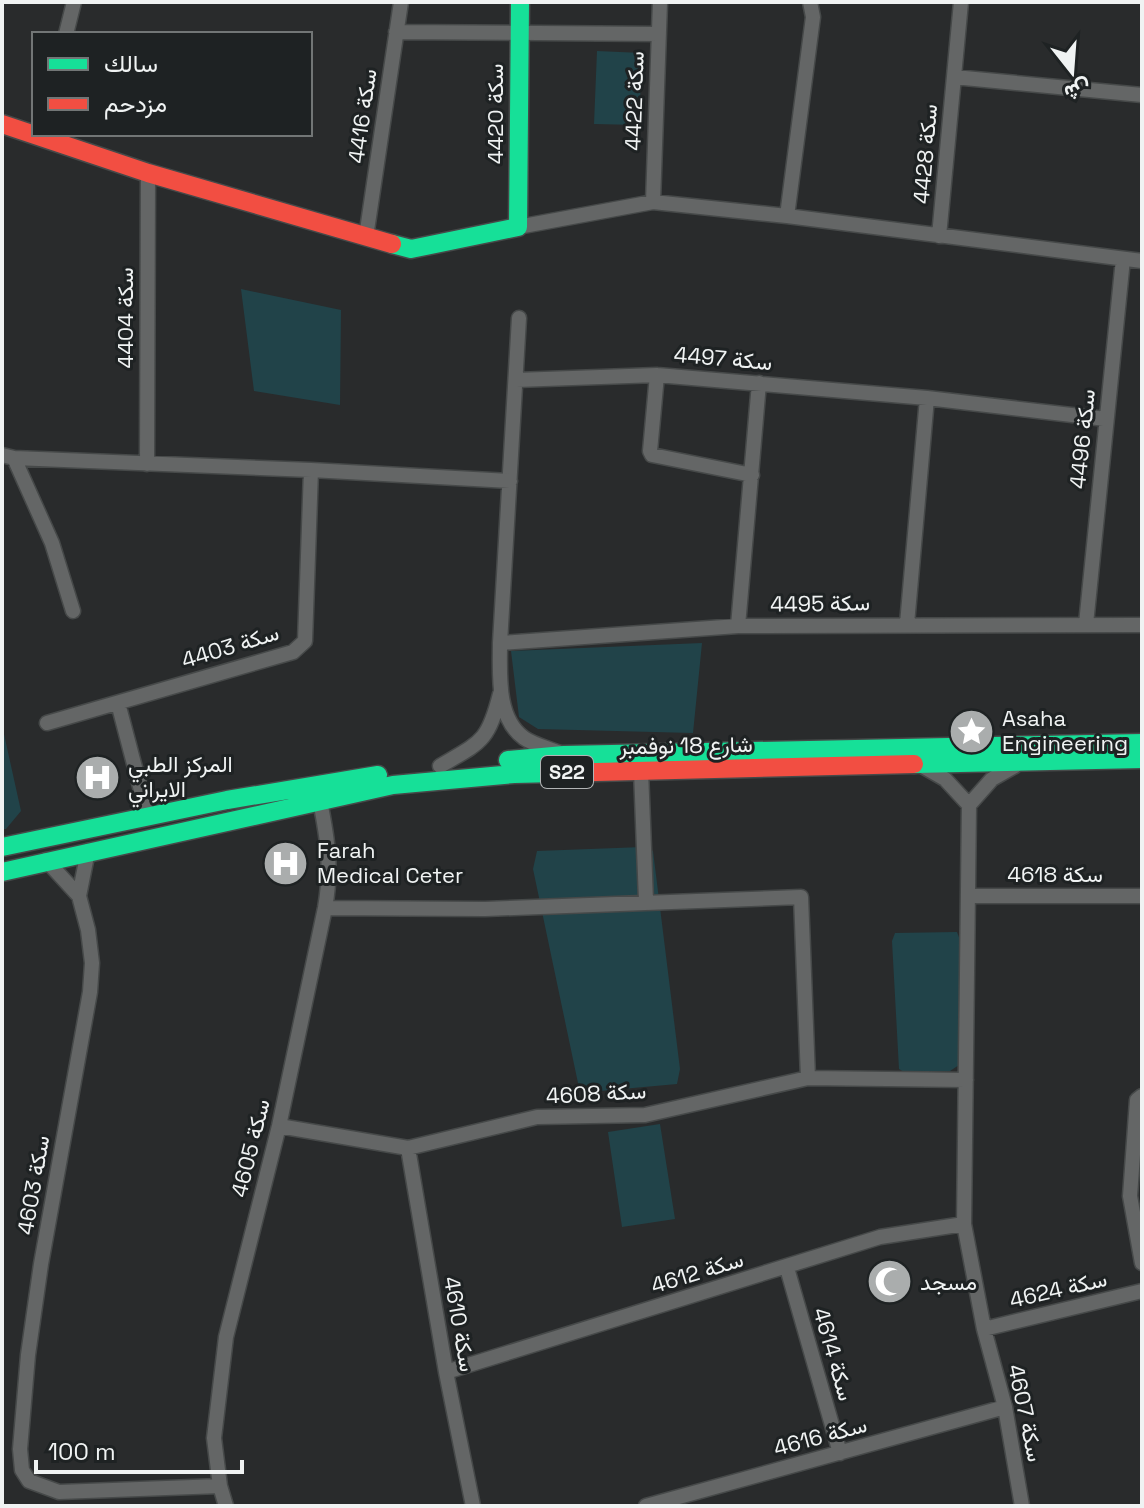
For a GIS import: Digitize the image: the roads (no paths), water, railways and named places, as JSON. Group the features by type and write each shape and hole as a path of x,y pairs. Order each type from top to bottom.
{"main road":[{"name":"سكة 4420","path":"518,227 520,2"},
{"path":"2,124 32,132"},
{"path":"45,136 148,173 411,249 518,227"},
{"name":"شارع 18 نوفمبر","path":"2,847 341,780 440,766 564,755 1142,743"},
{"name":"شارع 18 نوفمبر","path":"2,872 393,785 458,778 514,774 1142,759"}],"street":[{"path":"66,32 74,2"},
{"name":"سكة 4416","path":"366,237 401,2"},
{"name":"سكة 4422","path":"653,202 660,2"},
{"path":"787,216 813,17 810,2"},
{"name":"سكة 4428","path":"939,236 961,2"},
{"path":"396,32 659,34"},
{"name":"سكة 4428","path":"954,77 1142,95"},
{"name":"سكة 4404","path":"147,464 148,173"},
{"path":"518,227 653,202 1142,261"},
{"name":"سكة 4496","path":"1086,624 1123,259"},
{"path":"519,318 500,643 501,689 509,724 525,738 564,755"},
{"path":"657,375 652,455 752,475"},
{"name":"سكة 4497","path":"516,380 657,375 927,398 1106,419"},
{"path":"738,626 759,383"},
{"path":"907,624 927,398"},
{"path":"73,611 52,543 8,457 510,481"},
{"name":"سكة 4403","path":"47,723 293,652 305,641 311,470"},
{"name":"سكة 4495","path":"500,643 738,626 1142,625"},
{"path":"440,766 481,742 493,719 501,689"},
{"path":"118,703 148,817"},
{"path":"984,1329 964,1224 969,805 992,779 1023,763"},
{"path":"914,764 945,779 969,805"},
{"path":"641,771 646,901"},
{"name":"سكة 4605","path":"226,1506 220,1486 214,1438 226,1337 279,1126 325,908 330,849 320,801"},
{"name":"سكة 4603","path":"88,851 79,896 90,952 90,992 39,1279 26,1371 20,1449 22,1470 29,1481 59,1492 220,1486"},
{"path":"46,860 79,896"},
{"name":"سكة 4618","path":"968,896 1142,896"},
{"path":"325,908 485,909 801,897 808,1078"},
{"name":"سكة 4608","path":"279,1126 408,1148 537,1117 645,1115 808,1078 966,1080"},
{"path":"1142,1096 1137,1100 1130,1196 1142,1263"},
{"name":"سكة 4610","path":"408,1148 446,1372 473,1506"},
{"name":"سكة 4612","path":"446,1372 880,1237 964,1224"},
{"name":"سكة 4614","path":"787,1268 840,1453"},
{"name":"سكة 4624","path":"984,1329 1142,1291"},
{"name":"سكة 4607","path":"984,1329 1005,1407 1022,1506"},
{"name":"سكة 4616","path":"646,1506 1005,1407"}],"place":[{"name":"Asaha Engineering","path":"971,731"},
{"name":"المركز الطبي الايراني","path":"97,777"},
{"name":"Farah Medical Ceter","path":"286,863"},
{"name":"مسجد","path":"889,1282"}]}
